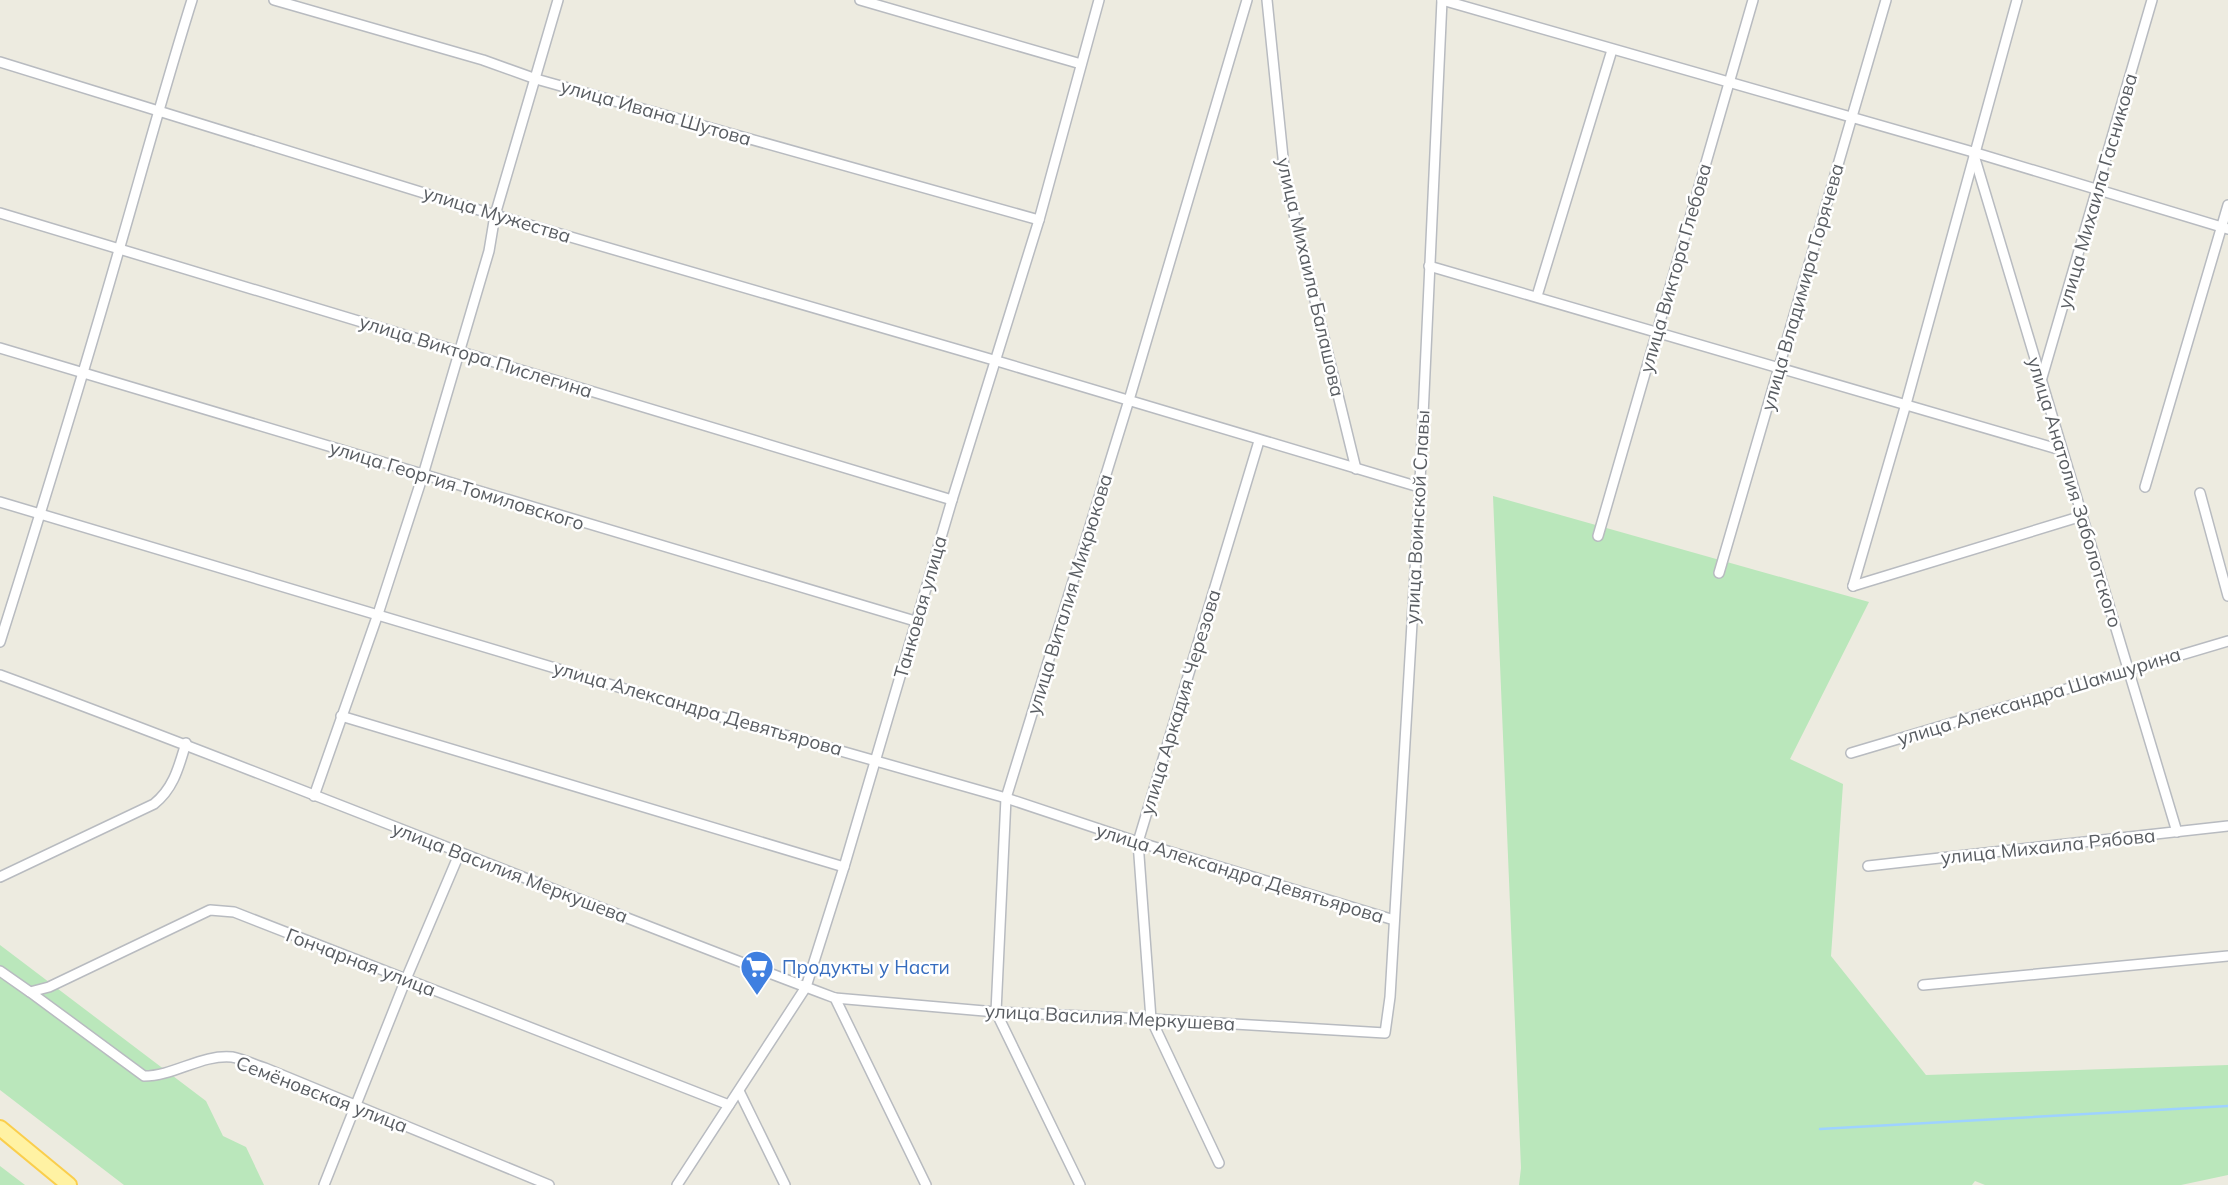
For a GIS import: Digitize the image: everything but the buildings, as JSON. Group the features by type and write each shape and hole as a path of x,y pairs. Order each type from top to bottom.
{"main road":[{"path":"0,1128 69,1185"}],"street":[{"path":"0,642 41,514 192,0"},
{"name":"улица Ивана Шутова","path":"274,0 483,60 536,79 1039,220"},
{"path":"314,796 379,614 424,475 458,350 489,251 495,215 558,0"},
{"path":"860,0 1081,64"},
{"name":"Танковая улица","path":"677,1185 806,988 876,760 951,500 997,361 1039,220 1099,0"},
{"name":"улица Виталия Микрюкова","path":"1080,1185 996,1012 1006,798 1129,400 1247,0"},
{"name":"улица Михаила Балашова","path":"1267,0 1285,177 1356,469"},
{"path":"1442,0 1973,152 2225,228"},
{"name":"улица Воинской Славы","path":"1385,1033 1390,997 1419,487 1442,0"},
{"name":"улица Виктора Глебова","path":"1598,536 1753,0"},
{"name":"улица Владимира Горячева","path":"1719,573 1885,0"},
{"path":"2017,0 1853,586 2082,516"},
{"name":"улица Михаила Гасникова","path":"2041,381 2152,0"},
{"path":"1537,296 1612,50"},
{"name":"улица Мужества","path":"0,62 495,215 1419,487"},
{"name":"улица Анатолия Заболотского","path":"1973,152 2176,832"},
{"path":"2145,487 2225,228 2228,205"},
{"name":"улица Виктора Пислегина","path":"0,213 951,500"},
{"path":"1429,266 2061,450"},
{"name":"улица Георгия Томиловского","path":"0,348 915,621"},
{"name":"улица Аркадия Черезова","path":"1219,1163 1151,1019 1138,842 1259,440"},
{"path":"2200,493 2228,597"},
{"name":"улица Александра Девятьярова","path":"0,502 672,703 1006,798 1138,842 1394,920"},
{"name":"улица Александра Шамшурина","path":"1851,752 2228,640"},
{"name":"улица Василия Меркушева","path":"0,675 186,743 314,796 835,998 996,1012 1385,1033"},
{"path":"341,716 844,867"},
{"path":"0,877 154,804 173,782 186,743"},
{"name":"улица Михаила Рябова","path":"1868,866 2228,826"},
{"path":"324,1185 460,852"},
{"name":"Гончарная улица","path":"30,992 49,987 210,910 234,912 729,1105"},
{"path":"1923,985 2228,956"},
{"path":"0,971 30,992"},
{"name":"Семёновская улица","path":"30,992 144,1076 160,1076 208,1060 232,1057 265,1068 549,1185"},
{"path":"835,998 926,1185"},
{"path":"739,1091 785,1185"}],"green space":[{"path":"1493,496 1869,602 1790,759 1843,784 1831,956 1926,1075 2228,1065 2228,1175 2181,1185 1985,1185 1975,1181 1972,1185 1519,1185 1521,1168"},
{"path":"0,945 206,1101 223,1136 246,1147 264,1185 124,1185 0,1090"},
{"path":"0,1166 25,1185 0,1185"}],"waterway":[{"path":"1820,1129 2228,1106"}],"place":[{"name":"Продукты у Насти","path":"757,997"}]}
